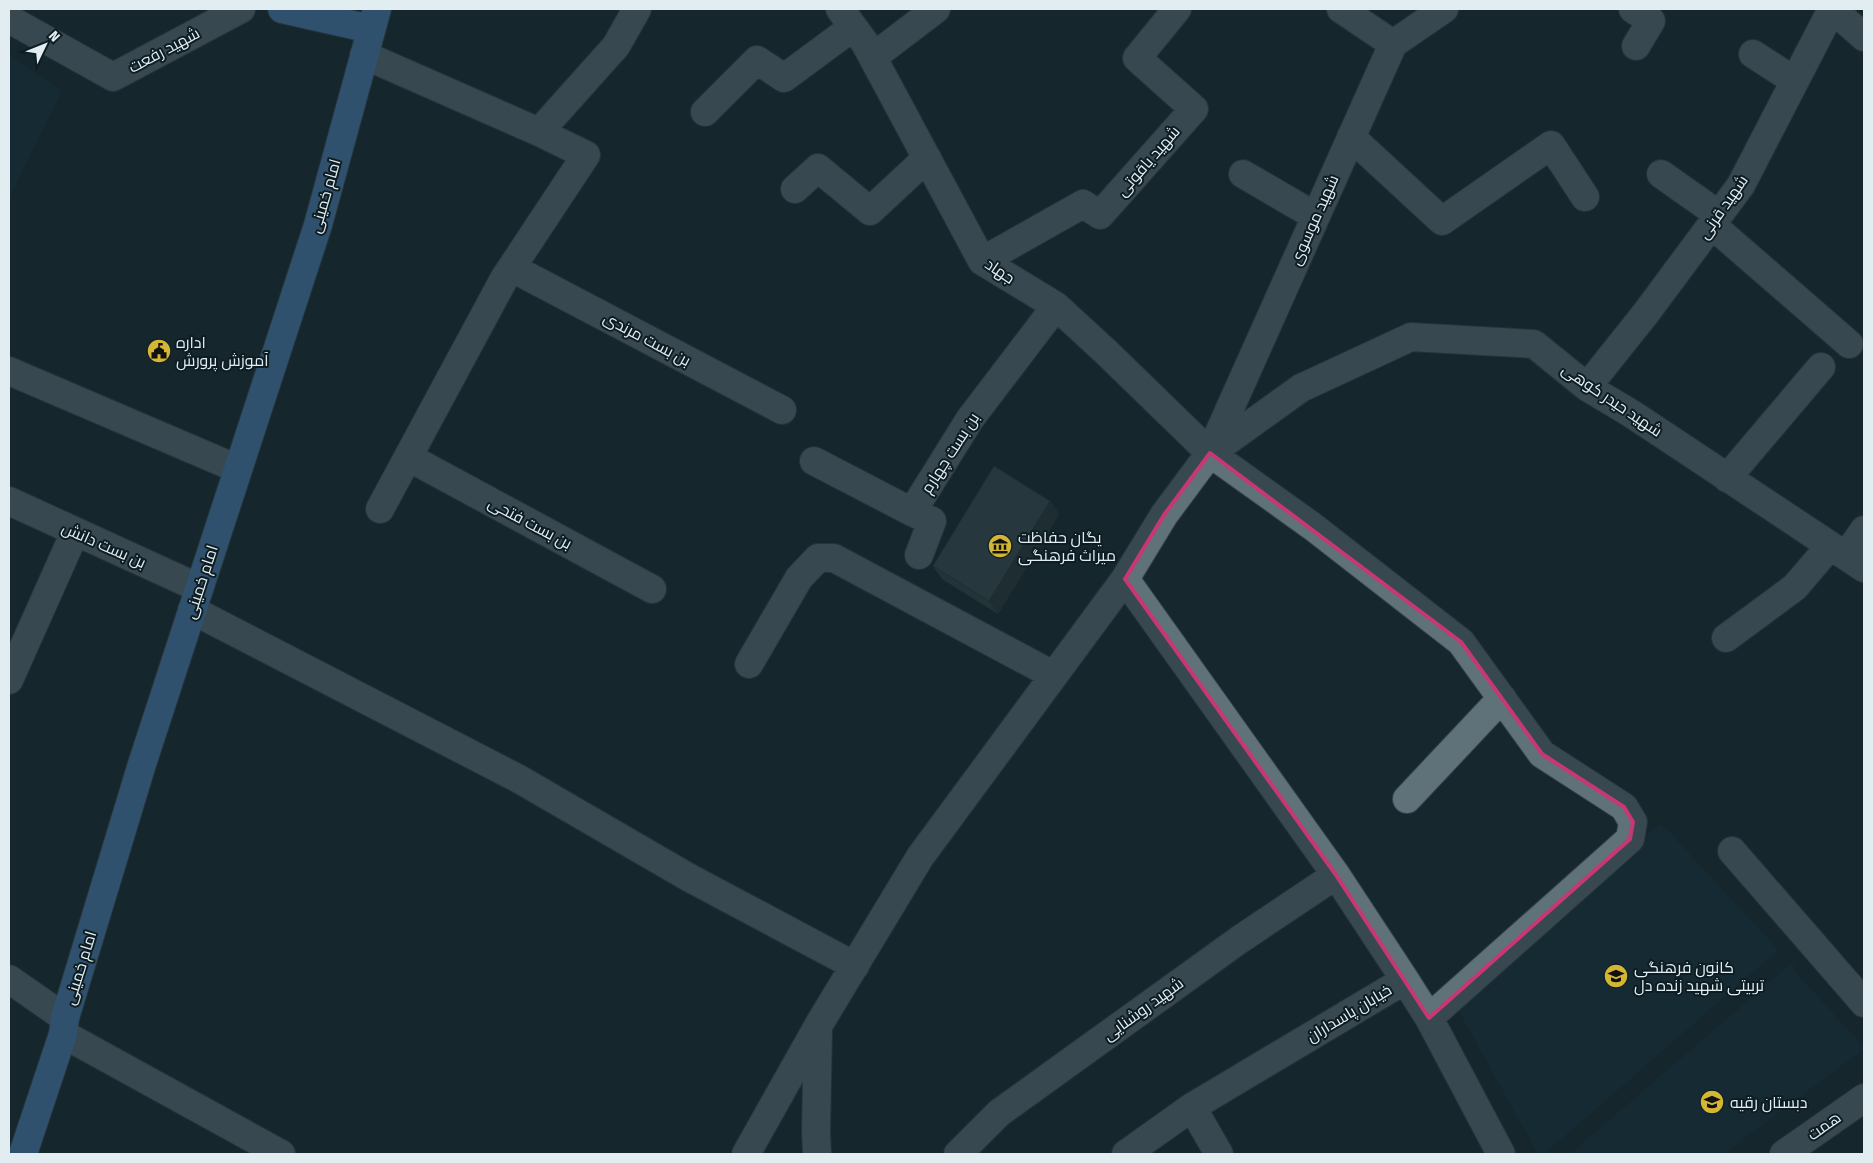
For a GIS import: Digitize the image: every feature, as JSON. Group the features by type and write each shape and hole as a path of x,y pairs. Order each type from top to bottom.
{"main road":[{"path":"282,9 374,19"},
{"name":"امام خمینی","path":"23,1154 64,1026 142,764 318,225 374,19"}],"street":[{"name":"شهید رفعت","path":"9,18 113,77 241,9"},
{"path":"539,132 616,46 637,9"},
{"path":"873,57 936,9"},
{"name":"شهید یاقوتی","path":"982,261 1083,204 1100,215 1194,109 1137,58 1178,9"},
{"path":"1341,9 1393,44 1444,9"},
{"path":"1633,9 1651,21 1636,46"},
{"path":"1832,9 1864,37"},
{"name":"شهید قرنی","path":"1587,387 1646,313 1741,185 1832,9"},
{"path":"705,112 756,60 784,78 847,18"},
{"name":"جهاد","path":"847,18 873,57 982,261 1056,306 1210,453 1312,526 1461,642 1542,754 1624,807 1633,822 1630,839 1429,1018"},
{"name":"شهید موسوی","path":"1210,453 1393,44"},
{"path":"1753,54 1795,81"},
{"path":"364,55 539,132 586,155 504,278 380,509"},
{"path":"1351,137 1442,221 1551,145 1585,197"},
{"path":"795,189 818,168 870,211 927,158"},
{"path":"1243,174 1315,216"},
{"path":"1661,174 1715,220 1849,344"},
{"name":"بن بست مرندی","path":"512,268 782,410"},
{"name":"بن بست چهارم","path":"814,461 912,512 970,419 1056,306"},
{"name":"شهید حیدر کوهی","path":"1210,453 1302,388 1411,337 1534,344 1587,387 1632,414 1726,478 1847,556"},
{"path":"1726,478 1821,367"},
{"path":"9,371 238,469"},
{"path":"746,1154 818,1026 920,857 1125,579 1164,515 1210,453"},
{"name":"بن بست فتحی","path":"408,457 652,589"},
{"name":"بن بست دانش","path":"9,502 75,532 519,779 688,877 855,966"},
{"path":"912,512 932,522 919,555"},
{"path":"1726,638 1795,587 1847,556 1864,530"},
{"path":"9,680 75,532"},
{"path":"749,664 799,578 818,558 834,558 1053,675"},
{"path":"1125,579 1336,875 1405,980"},
{"path":"1407,799 1502,698"},
{"path":"1732,851 1864,1003"},
{"name":"شهید روشنایی","path":"958,1154 999,1113 1240,940 1336,875"},
{"path":"9,979 64,1026 281,1154"},
{"name":"خیابان پاسداران","path":"1126,1154 1192,1107 1405,980 1429,1018 1501,1154"},
{"path":"817,1154 818,1026"},
{"name":"همت","path":"1784,1154 1864,1098"},
{"path":"1192,1107 1219,1154"}],"highlighted area":[{"path":"1210,453 1461,642 1542,754 1624,807 1633,822 1630,839 1429,1018 1336,875 1125,579 1164,515"}],"shaded area":[{"path":"9,55 62,91 9,198"},
{"name":"کانون فرهنگی تربیتی شهید زنده دل","path":"1661,823 1778,950 1544,1154 1538,1154 1454,1002"},
{"name":"دبستان رقیه","path":"1792,963 1799,977 1864,1046 1864,1049 1723,1154 1570,1154"}],"building":[{"name":"یگان حفاظت میراث فرهنگی","path":"994,466 1050,501 989,601 933,566"}],"place":[{"name":"اداره آموزش پرورش","path":"159,351"},
{"name":"یگان حفاظت میراث فرهنگی","path":"1000,546"},
{"name":"کانون فرهنگی تربیتی شهید زنده دل","path":"1616,976"},
{"name":"دبستان رقیه","path":"1712,1102"}]}
